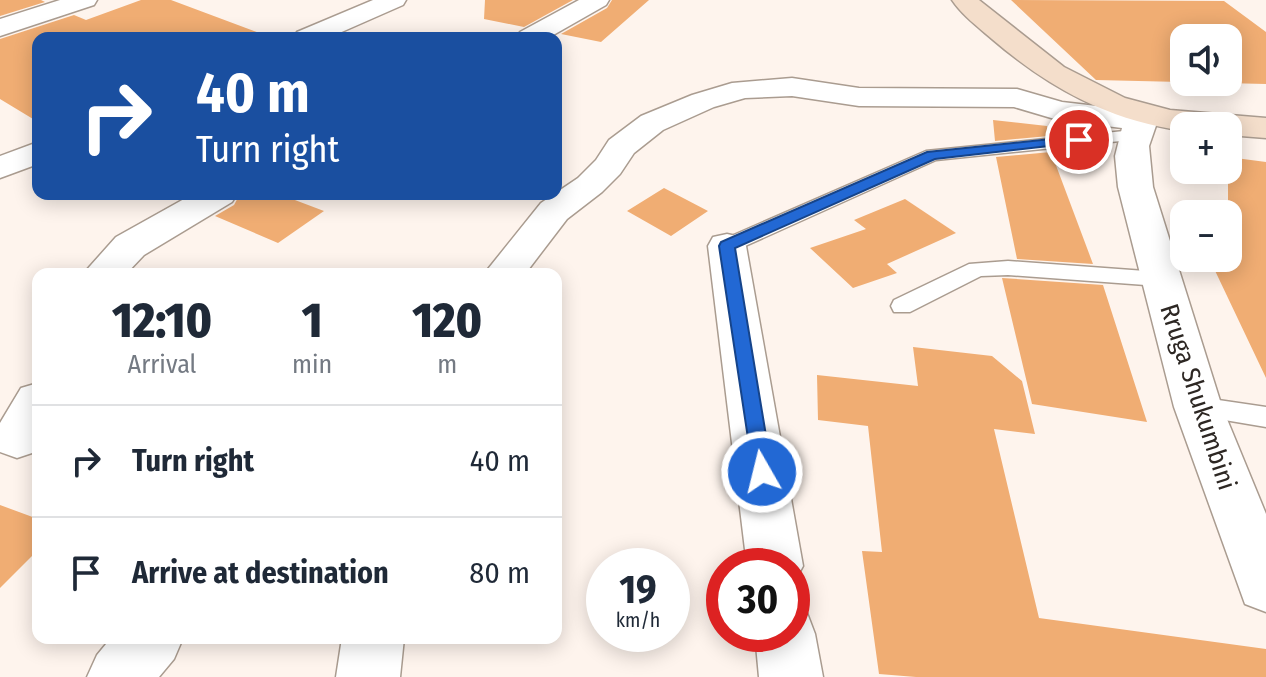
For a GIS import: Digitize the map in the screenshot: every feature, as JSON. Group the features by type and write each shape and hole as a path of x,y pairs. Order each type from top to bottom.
{"street":[{"path":"0,28 85,0"},
{"path":"320,32 394,0"},
{"path":"540,32 597,0"},
{"path":"964,0 1023,51 1057,75 1114,105 1139,123"},
{"path":"509,268 554,211 590,185 608,167 621,147 652,123 703,101 743,89 792,87 859,97 1017,98 1058,111 1139,123 1266,128"},
{"name":"Rruga Shukumbini","path":"1139,123 1130,165 1159,279 1198,407 1262,570"},
{"path":"0,168 32,155"},
{"path":"109,268 130,246 209,200"},
{"path":"727,246 772,548"},
{"path":"119,677 147,644"},
{"path":"368,677 372,644"},
{"path":"788,652 791,677"}],"lane":[{"path":"727,246 932,155 1139,123"},
{"path":"902,306 977,269 1008,268 1159,279"},
{"path":"1198,407 1266,417"}],"building":[{"path":"0,0 41,0 45,2 0,16"},
{"path":"141,0 171,0 257,32 32,32 32,118 0,99 0,39 74,15 86,20"},
{"path":"485,0 573,0 524,27 484,19"},
{"path":"612,0 649,0 601,42 562,34 562,33 607,8"},
{"path":"1011,0 1224,1 1266,32 1266,84 1242,83 1242,24 1170,24 1170,82 1096,80"},
{"path":"993,120 1047,126 1049,136 995,141"},
{"path":"1051,152 1093,264 1017,259 996,157"},
{"path":"1242,159 1266,162 1266,378 1216,272 1242,272 1242,200 1228,200 1228,184 1242,184"},
{"path":"664,188 708,211 671,236 627,211"},
{"path":"905,199 956,233 887,264 897,273 853,288 810,248 866,229 854,220"},
{"path":"237,200 295,200 324,211 278,243 215,216 234,205"},
{"path":"1002,278 1103,285 1147,422 1032,404"},
{"path":"913,347 992,356 1022,381 1035,434 994,429 1039,618 1266,649 1266,677 916,677 879,674 862,551 882,552 868,426 818,420 817,375 918,386"},
{"path":"0,505 32,517 32,556 0,588"}],"route":[{"path":"762,472 727,246 932,155 1079,140"}]}
